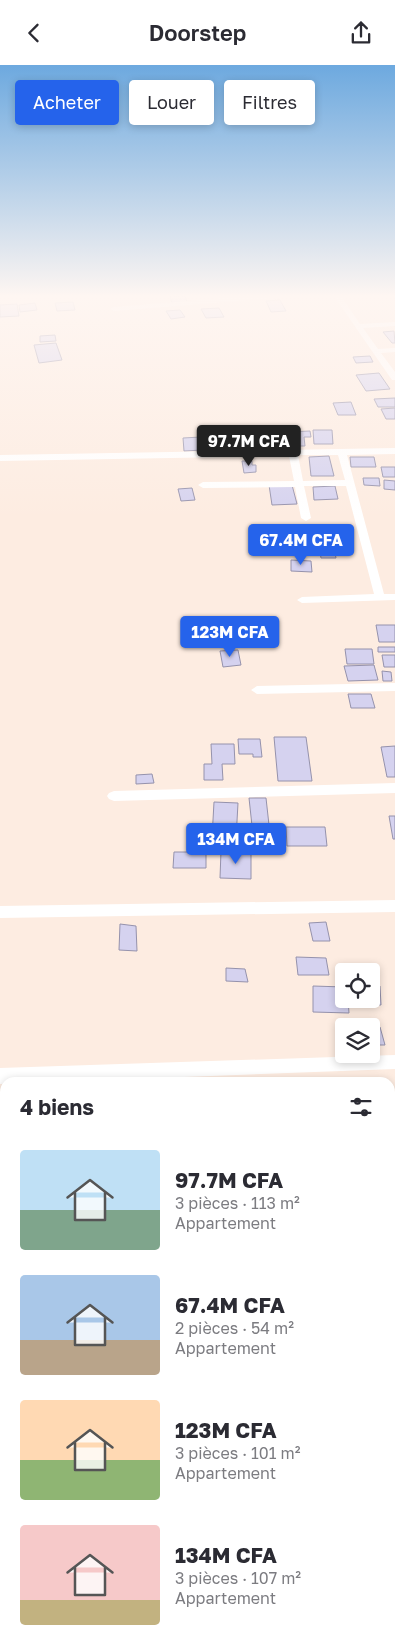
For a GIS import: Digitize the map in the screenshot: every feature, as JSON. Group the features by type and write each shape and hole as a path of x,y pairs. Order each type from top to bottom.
{"street":[{"path":"0,458 395,451"},
{"path":"342,452 380,598"},
{"path":"293,453 306,518"},
{"path":"203,485 350,483"},
{"path":"302,600 395,597"},
{"path":"257,690 395,687"},
{"path":"114,796 395,788"},
{"path":"0,912 395,905"},
{"path":"0,1076 395,1062"}],"building":[{"path":"379,373 390,389 366,391 356,375"},
{"path":"395,398 395,407 378,407 374,399"},
{"path":"351,402 356,415 338,415 333,403"},
{"path":"395,408 395,419 386,419 381,409"},
{"path":"280,427 281,432 269,432 270,435 262,435 260,428"},
{"path":"313,430 332,430 333,444 314,444"},
{"path":"310,431 311,437 304,437 305,446 291,446 289,432"},
{"path":"201,437 203,450 184,451 183,438"},
{"path":"329,456 334,476 311,476 309,457"},
{"path":"350,457 374,457 376,467 351,467"},
{"path":"242,461 252,461 252,465 256,465 256,472 244,473"},
{"path":"381,467 395,467 395,477 383,477"},
{"path":"363,478 379,478 380,486 364,485"},
{"path":"384,480 395,481 395,490 384,489"},
{"path":"269,485 292,485 297,504 272,505"},
{"path":"335,486 338,499 314,500 313,487"},
{"path":"192,488 195,500 181,501 178,489"},
{"path":"318,537 332,537 336,558 321,558"},
{"path":"291,560 311,561 312,572 291,571"},
{"path":"376,625 395,625 395,642 379,642"},
{"path":"378,647 395,647 395,652 378,652"},
{"path":"345,649 372,649 374,664 347,664"},
{"path":"238,650 241,665 223,667 220,651"},
{"path":"382,655 395,655 395,667 384,667"},
{"path":"374,665 378,680 348,681 344,666"},
{"path":"382,671 391,672 392,681 383,681"},
{"path":"348,694 371,694 375,708 351,708"},
{"path":"274,737 306,737 312,781 278,781"},
{"path":"238,739 260,739 262,757 253,757 253,754 239,754"},
{"path":"211,744 234,744 235,764 222,764 223,780 204,780 204,764 212,764"},
{"path":"395,746 395,777 387,777 381,747"},
{"path":"152,774 154,783 136,784 136,775"},
{"path":"249,798 266,798 270,834 253,835"},
{"path":"214,802 238,803 236,839 212,838"},
{"path":"389,816 395,816 395,839 393,839"},
{"path":"286,827 325,827 327,846 287,846"},
{"path":"221,851 251,852 251,879 220,878"},
{"path":"174,852 206,852 206,868 173,868"},
{"path":"326,922 330,941 313,941 309,923"},
{"path":"120,924 136,926 137,951 119,950"},
{"path":"296,957 326,958 329,975 298,975"},
{"path":"226,968 245,969 248,982 226,981"},
{"path":"313,986 335,987 335,1008 349,1008 349,1013 313,1012"},
{"path":"380,1027 385,1045 380,1045"}]}
